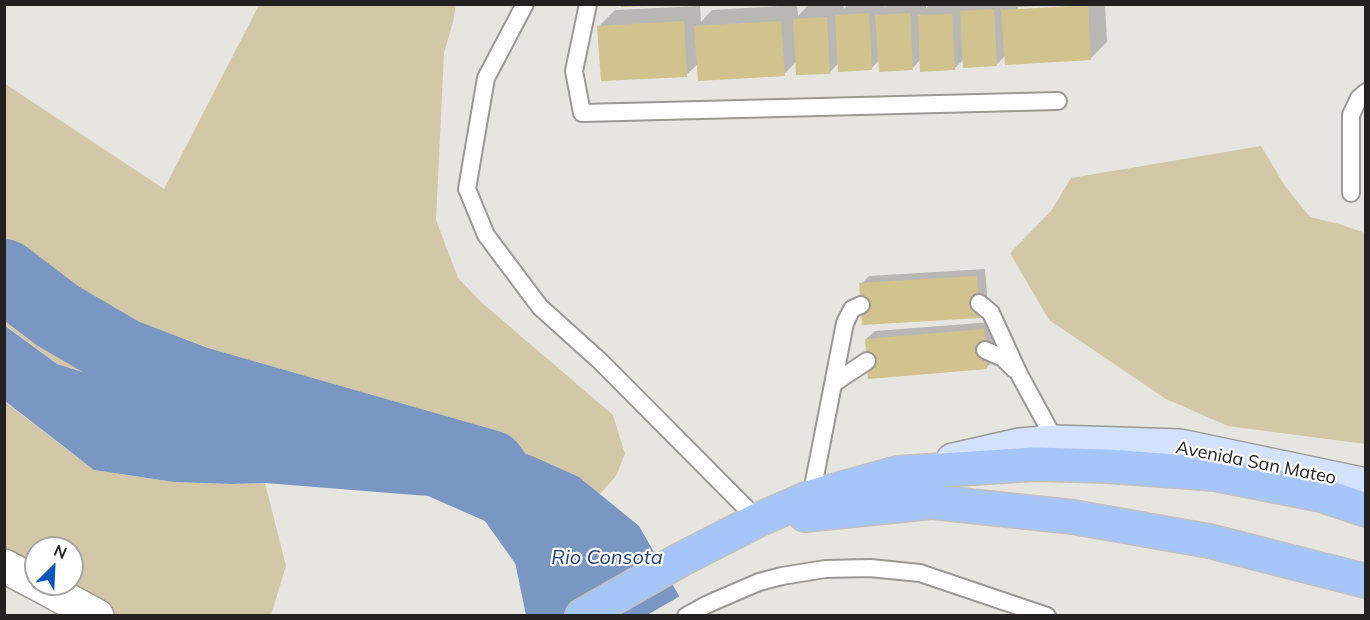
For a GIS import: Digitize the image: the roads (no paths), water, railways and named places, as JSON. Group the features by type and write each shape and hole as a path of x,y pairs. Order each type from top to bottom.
{"main road":[{"name":"Avenida San Mateo","path":"897,472 1019,445 1056,442 1180,446 1365,485"},
{"path":"582,615 680,560 758,520 811,497 897,472 1035,464 1108,466 1215,474 1321,495 1365,510"},
{"path":"758,520 932,502 1073,517 1209,541 1365,581"}],"street":[{"path":"4,566 24,576"},
{"path":"61,596 97,615"}],"lane":[{"path":"525,4 486,78 467,189 486,235 540,307 600,361 758,520"},
{"path":"588,4 573,71 582,113 1058,101"},
{"path":"1351,193 1351,115 1359,98 1365,92"},
{"path":"979,303 991,313 1019,374 1056,442"},
{"path":"811,497 845,323 852,309 861,305"},
{"path":"985,350 1003,358 1019,374"},
{"path":"834,383 867,361"},
{"path":"686,615 759,582 782,576 825,569 870,568 920,573 1047,615"}],"water":[{"name":"Rio Consota","path":"4,325 57,364 207,411 346,424 438,425 532,456 579,477 639,526 690,615 589,615 549,549 428,496 265,483 174,482 94,470 5,401"}],"waterway":[{"path":"4,275 58,316 123,354 196,382 490,466 549,549 563,616"}]}
